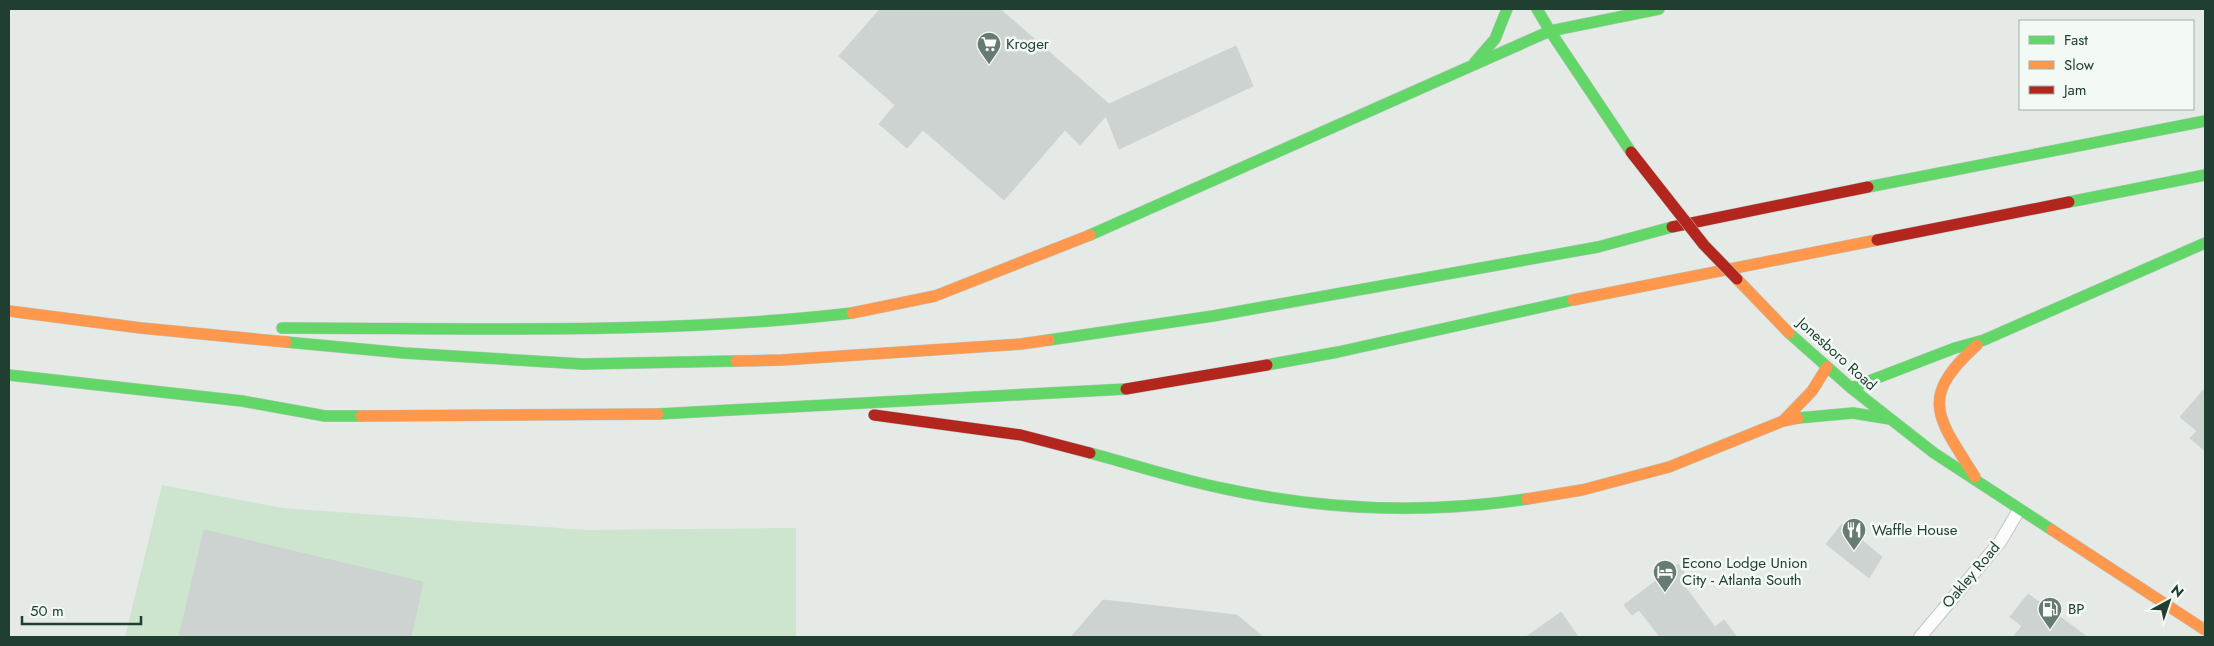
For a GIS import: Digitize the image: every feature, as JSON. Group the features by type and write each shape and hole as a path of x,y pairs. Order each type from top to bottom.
{"main road":[{"path":"1470,66 1495,39 1507,9"},
{"name":"Jonesboro Road","path":"1536,9 1631,152 1704,245 1789,333 1851,388 1890,419 1979,484 2205,630"},
{"path":"1600,9 1626,15"},
{"path":"141,328 618,328 784,321 861,312 934,296 1094,233 1550,31 1659,9"},
{"path":"9,311 141,328 404,353 582,364 782,360 1021,344 1213,316 1598,247 1685,223 2205,121"},
{"path":"9,375 242,401 325,416 476,417 671,414 1134,389 1338,352 1564,302 2205,175"},
{"path":"1851,388 1955,348 1984,340 2205,243"},
{"path":"1979,484 1940,418 1937,399 1945,377 1953,366 1984,340"},
{"path":"1783,421 1812,392 1827,367"},
{"path":"820,407 1021,435 1225,490 1314,504 1389,508 1493,504 1582,490 1669,467 1783,421 1810,415 1853,413 1890,419"}],"street":[{"name":"Oakley Road","path":"1920,637 2000,542 2019,510"}],"green space":[{"path":"162,485 282,508 587,530 796,528 796,637 125,637"}],"building":[{"path":"880,9 1000,9 1109,104 1236,46 1253,86 1119,149 1106,116 1080,145 1065,130 1004,200 923,130 907,148 879,124 895,105 839,56"},
{"path":"2205,388 2205,451 2190,438 2197,431 2180,417"},
{"name":"Waffle House","path":"1842,524 1882,557 1869,578 1826,544"},
{"path":"204,530 423,582 411,637 179,637"},
{"name":"Econo Lodge Union City - Atlanta South","path":"1678,564 1686,575 1680,580 1715,627 1724,620 1737,637 1660,637 1639,610 1632,615 1624,605"},
{"path":"2028,594 2087,637 2013,637 2022,626 2010,617"},
{"path":"1103,600 1237,615 1263,637 1071,637"},
{"path":"1561,612 1578,637 1526,637"}],"traffic: fast":[{"path":"1475,62 1495,39 1507,9"},
{"path":"1537,9 1550,31"},
{"path":"1090,235 1550,31 1659,9"},
{"path":"1550,31 1631,152"},
{"path":"1868,187 2205,121"},
{"path":"2069,202 2205,175"},
{"path":"1049,340 1213,316 1598,247 1672,227"},
{"path":"1851,388 1955,348 1984,340 2205,243"},
{"path":"1267,365 1338,352 1573,300"},
{"path":"282,328 567,329 710,325 852,313"},
{"path":"1789,333 1851,388 1934,453 2052,530"},
{"path":"286,342 404,353 582,364 736,361"},
{"path":"9,375 242,401 325,416 361,416"},
{"path":"658,414 1126,389"},
{"path":"1798,418 1853,413 1890,419"},
{"path":"1090,453 1209,485 1300,502 1376,508 1414,508 1452,507 1527,499"}],"traffic: slow":[{"path":"852,313 935,296 1090,235"},
{"path":"1573,300 1877,240"},
{"path":"1737,279 1789,333"},
{"path":"9,311 141,328 286,342"},
{"path":"736,361 782,360 1021,344 1049,340"},
{"path":"1975,477 1951,439 1944,423 1940,409 1940,395 1946,380 1958,364 1977,345"},
{"path":"1783,421 1812,391 1827,367"},
{"path":"361,416 658,414"},
{"path":"1527,499 1582,490 1669,467 1783,421 1798,418"},
{"path":"2052,530 2205,630"}],"traffic: jam":[{"path":"1631,152 1704,245 1737,279"},
{"path":"1672,227 1868,187"},
{"path":"1877,240 2069,202"},
{"path":"1126,389 1267,365"},
{"path":"874,415 1021,435 1090,453"}],"place":[{"name":"Kroger","path":"989,65"},
{"name":"Waffle House","path":"1854,551"},
{"name":"Econo Lodge Union City - Atlanta South","path":"1665,593"},
{"name":"BP","path":"2050,630"}]}
